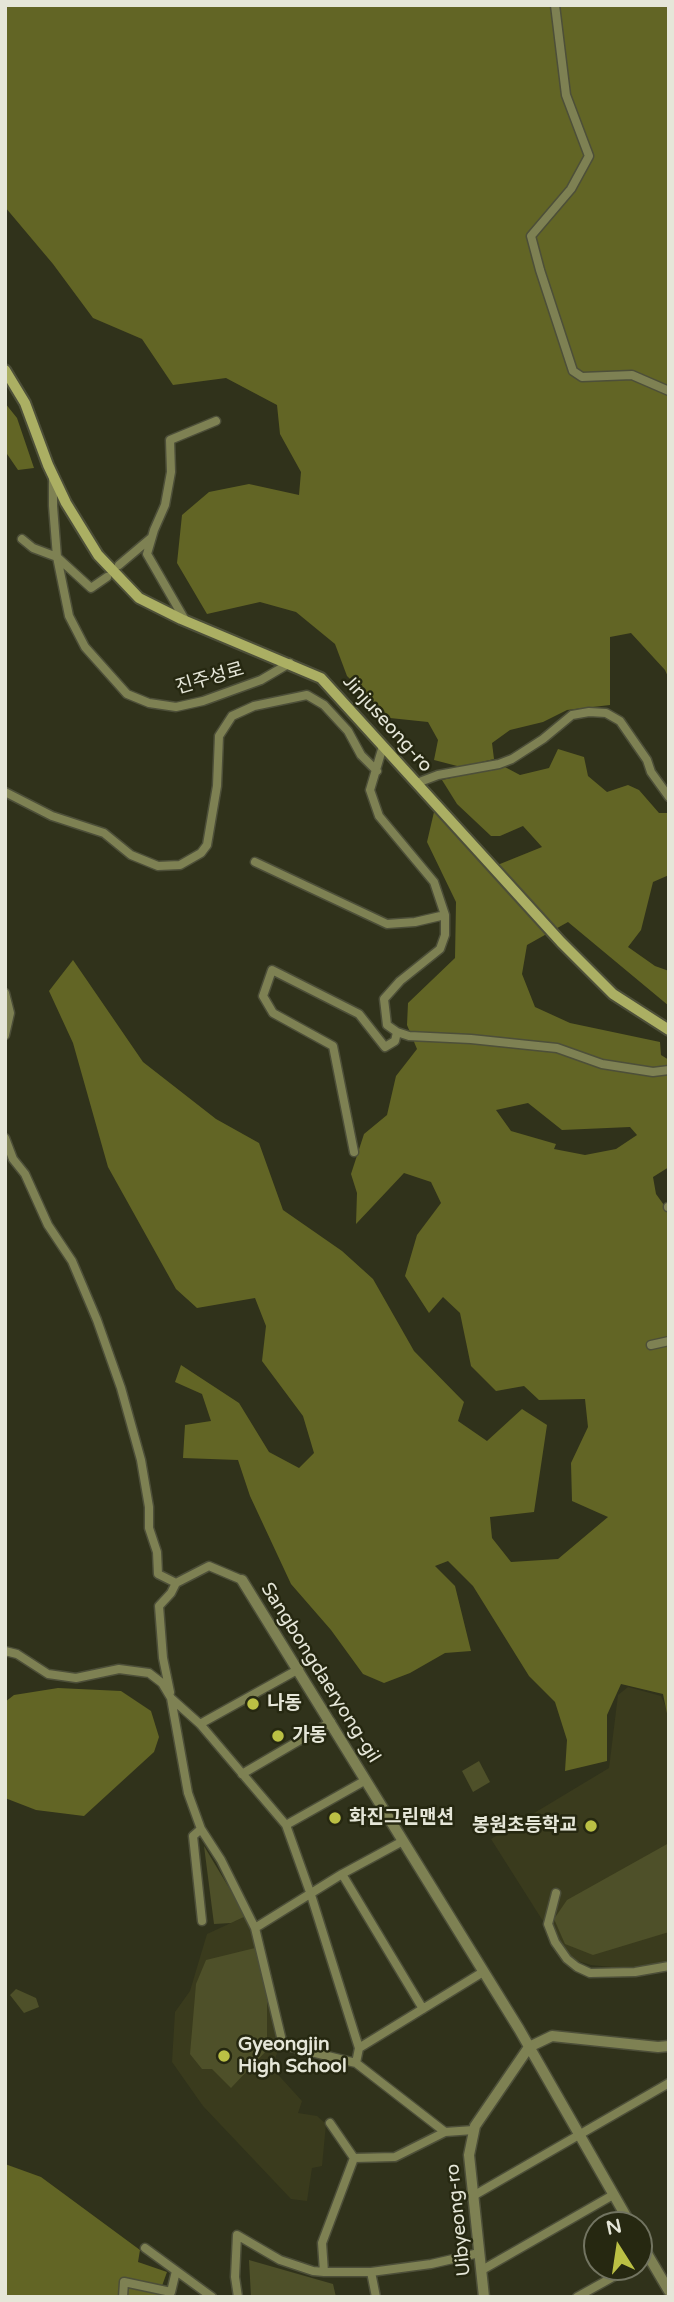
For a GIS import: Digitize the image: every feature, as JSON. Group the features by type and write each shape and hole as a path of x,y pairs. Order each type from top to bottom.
{"main road":[{"name":"Jinjuseong-ro","path":"5,370 25,403 66,503 98,555 139,598 321,678 561,942 613,993 669,1030"}],"street":[{"path":"555,5 566,95 589,156 572,189 531,236 540,270 573,371 582,377 632,375 669,391"},
{"path":"185,620 147,554 165,505 171,472 170,440 216,421"},
{"name":"진주성로","path":"53,476 57,557 69,616 85,647 127,694 149,703 176,707 203,701 261,680 290,663"},
{"path":"119,565 151,538"},
{"path":"22,539 33,548 57,557 91,589 107,577"},
{"path":"5,792 52,816 104,833 131,855 158,866 180,865 201,853 207,845 217,786 219,736 232,716 254,706 306,695 324,705 342,724 361,755 377,771"},
{"path":"417,783 438,775 499,764 543,739 572,715 589,712 606,713 620,720 669,797"},
{"path":"383,746 370,790 379,816 434,882 445,915 445,934 440,949 400,981 384,999 387,1025 409,1036 557,1048 602,1064 653,1072 669,1070"},
{"path":"255,862 387,924 415,922 445,915"},
{"path":"354,1152 332,1046 273,1013 263,996 272,970 359,1014 385,1047 395,1041 397,1032"},
{"path":"5,993 10,1013 5,1035"},
{"path":"5,1138 13,1159 25,1174 48,1225 72,1261 121,1388 141,1460 149,1507 149,1528 157,1552 158,1574 176,1583 159,1606 163,1658 188,1793 201,1829 221,1860 255,1928 283,2045 356,2063 445,2133"},
{"path":"651,1345 669,1341"},
{"name":"Sangbongdaeryong-gil","path":"176,1583 209,1566 242,1580 483,1972 623,2211"},
{"path":"5,1651 17,1654 48,1674 76,1678 119,1670 149,1673 162,1683 171,1698 200,1724 286,1825 359,2048 356,2063"},
{"path":"200,1724 299,1669"},
{"path":"242,1774 331,1722"},
{"path":"286,1825 366,1780"},
{"path":"201,1829 193,1836 202,1921"},
{"path":"255,1928 342,1874 403,1841"},
{"path":"342,1874 423,2009"},
{"path":"556,1893 548,1924 555,1942 567,1959 577,1967 590,1973 635,1972 669,1966"},
{"path":"359,2048 483,1972"},
{"path":"528,2047 552,2036 669,2046"},
{"name":"Uibyeong-ro","path":"484,2297 469,2155 474,2130 528,2047"},
{"path":"473,2196 669,2083"},
{"path":"330,2123 354,2158"},
{"path":"354,2158 394,2157 445,2133 474,2130"},
{"path":"324,2272 322,2243 354,2158"},
{"path":"482,2270 613,2195"},
{"path":"238,2297 235,2277 236,2235 280,2260 324,2272 371,2272 431,2264 480,2253"},
{"path":"145,2248 212,2297"},
{"path":"653,2264 669,2291"},
{"path":"123,2297 124,2282 171,2292 176,2272"},
{"path":"371,2272 376,2297"},
{"path":"577,2297 606,2281"}],"shaded area":[{"path":"5,5 669,5 669,679 665,670 631,633 610,637 610,705 567,710 543,722 510,730 492,743 494,759 461,767 434,760 438,740 428,722 390,718 347,676 335,644 296,612 260,602 207,614 177,563 182,515 209,492 249,484 299,495 301,472 280,434 277,405 226,378 173,385 142,339 93,318 53,264 5,207"},
{"path":"5,403 17,418 34,468 18,470 5,451"},
{"path":"558,749 584,757 588,776 607,792 628,785 639,790 659,813 669,813 669,875 653,882 641,930 628,947 655,966 669,971 669,1006 568,922 527,945 522,974 535,1007 570,1023 660,1042 661,1055 669,1060 669,1167 653,1177 656,1194 669,1212 669,1723 663,1694 621,1684 607,1715 607,1761 565,1771 567,1740 555,1702 529,1676 473,1586 448,1561 435,1566 455,1586 471,1651 445,1653 410,1673 384,1683 363,1674 331,1630 291,1584 250,1496 238,1460 183,1458 185,1425 211,1421 202,1394 175,1382 181,1365 239,1403 269,1452 299,1468 314,1453 303,1416 262,1361 266,1326 255,1298 197,1308 176,1289 108,1167 73,1043 49,991 73,960 143,1062 216,1119 259,1143 283,1210 342,1251 373,1279 414,1351 464,1402 458,1421 487,1441 522,1409 547,1425 534,1512 490,1517 492,1538 511,1562 558,1559 608,1517 572,1501 571,1463 588,1427 585,1399 539,1400 524,1386 496,1391 471,1366 460,1313 443,1297 429,1313 405,1276 417,1235 441,1203 431,1182 404,1173 356,1224 357,1193 351,1174 364,1134 387,1115 396,1076 417,1049 407,1025 408,1003 455,958 456,902 427,842 434,812 495,866 542,847 523,826 500,836 491,836 457,804 442,780 503,766 520,775 549,768","holes":["528,1103 562,1130 630,1127 637,1135 616,1149 585,1155 554,1149 556,1144 511,1131 496,1110"]},
{"name":"봉원초등학교","path":"628,1687 661,1696 669,1714 669,1962 632,1969 591,1965 571,1959 541,1918 491,1839 609,1768 618,1695"},
{"path":"58,1688 121,1691 151,1711 159,1737 154,1752 84,1816 36,1810 5,1798 5,1702 14,1695"},
{"path":"479,1761 490,1782 473,1792 462,1771"},
{"path":"669,1843 669,1932 593,1955 565,1944 554,1919 567,1900"},
{"path":"204,1846 246,1916 231,1923 214,1924"},
{"name":"Gyeongjin High School","path":"246,1916 266,1983 278,2050 272,2068 302,2101 298,2113 317,2116 326,2124 322,2166 312,2168 307,2201 291,2199 203,2106 172,2062 175,2012 190,1991 207,1934"},
{"path":"255,1948 267,1996 267,2050 231,2088 212,2069 202,2069 190,2054 196,1984 206,1960"},
{"path":"16,1989 36,1998 39,2007 24,2013 10,1995"},
{"path":"5,2164 41,2177 140,2250 138,2262 167,2272 158,2297 5,2297"},
{"path":"249,2260 333,2284 336,2297 251,2297"}],"place":[{"name":"나동","path":"253,1704"},
{"name":"가동","path":"278,1736"},
{"name":"화진그린맨션","path":"335,1818"},
{"name":"봉원초등학교","path":"591,1826"},
{"name":"Gyeongjin High School","path":"224,2056"}]}
